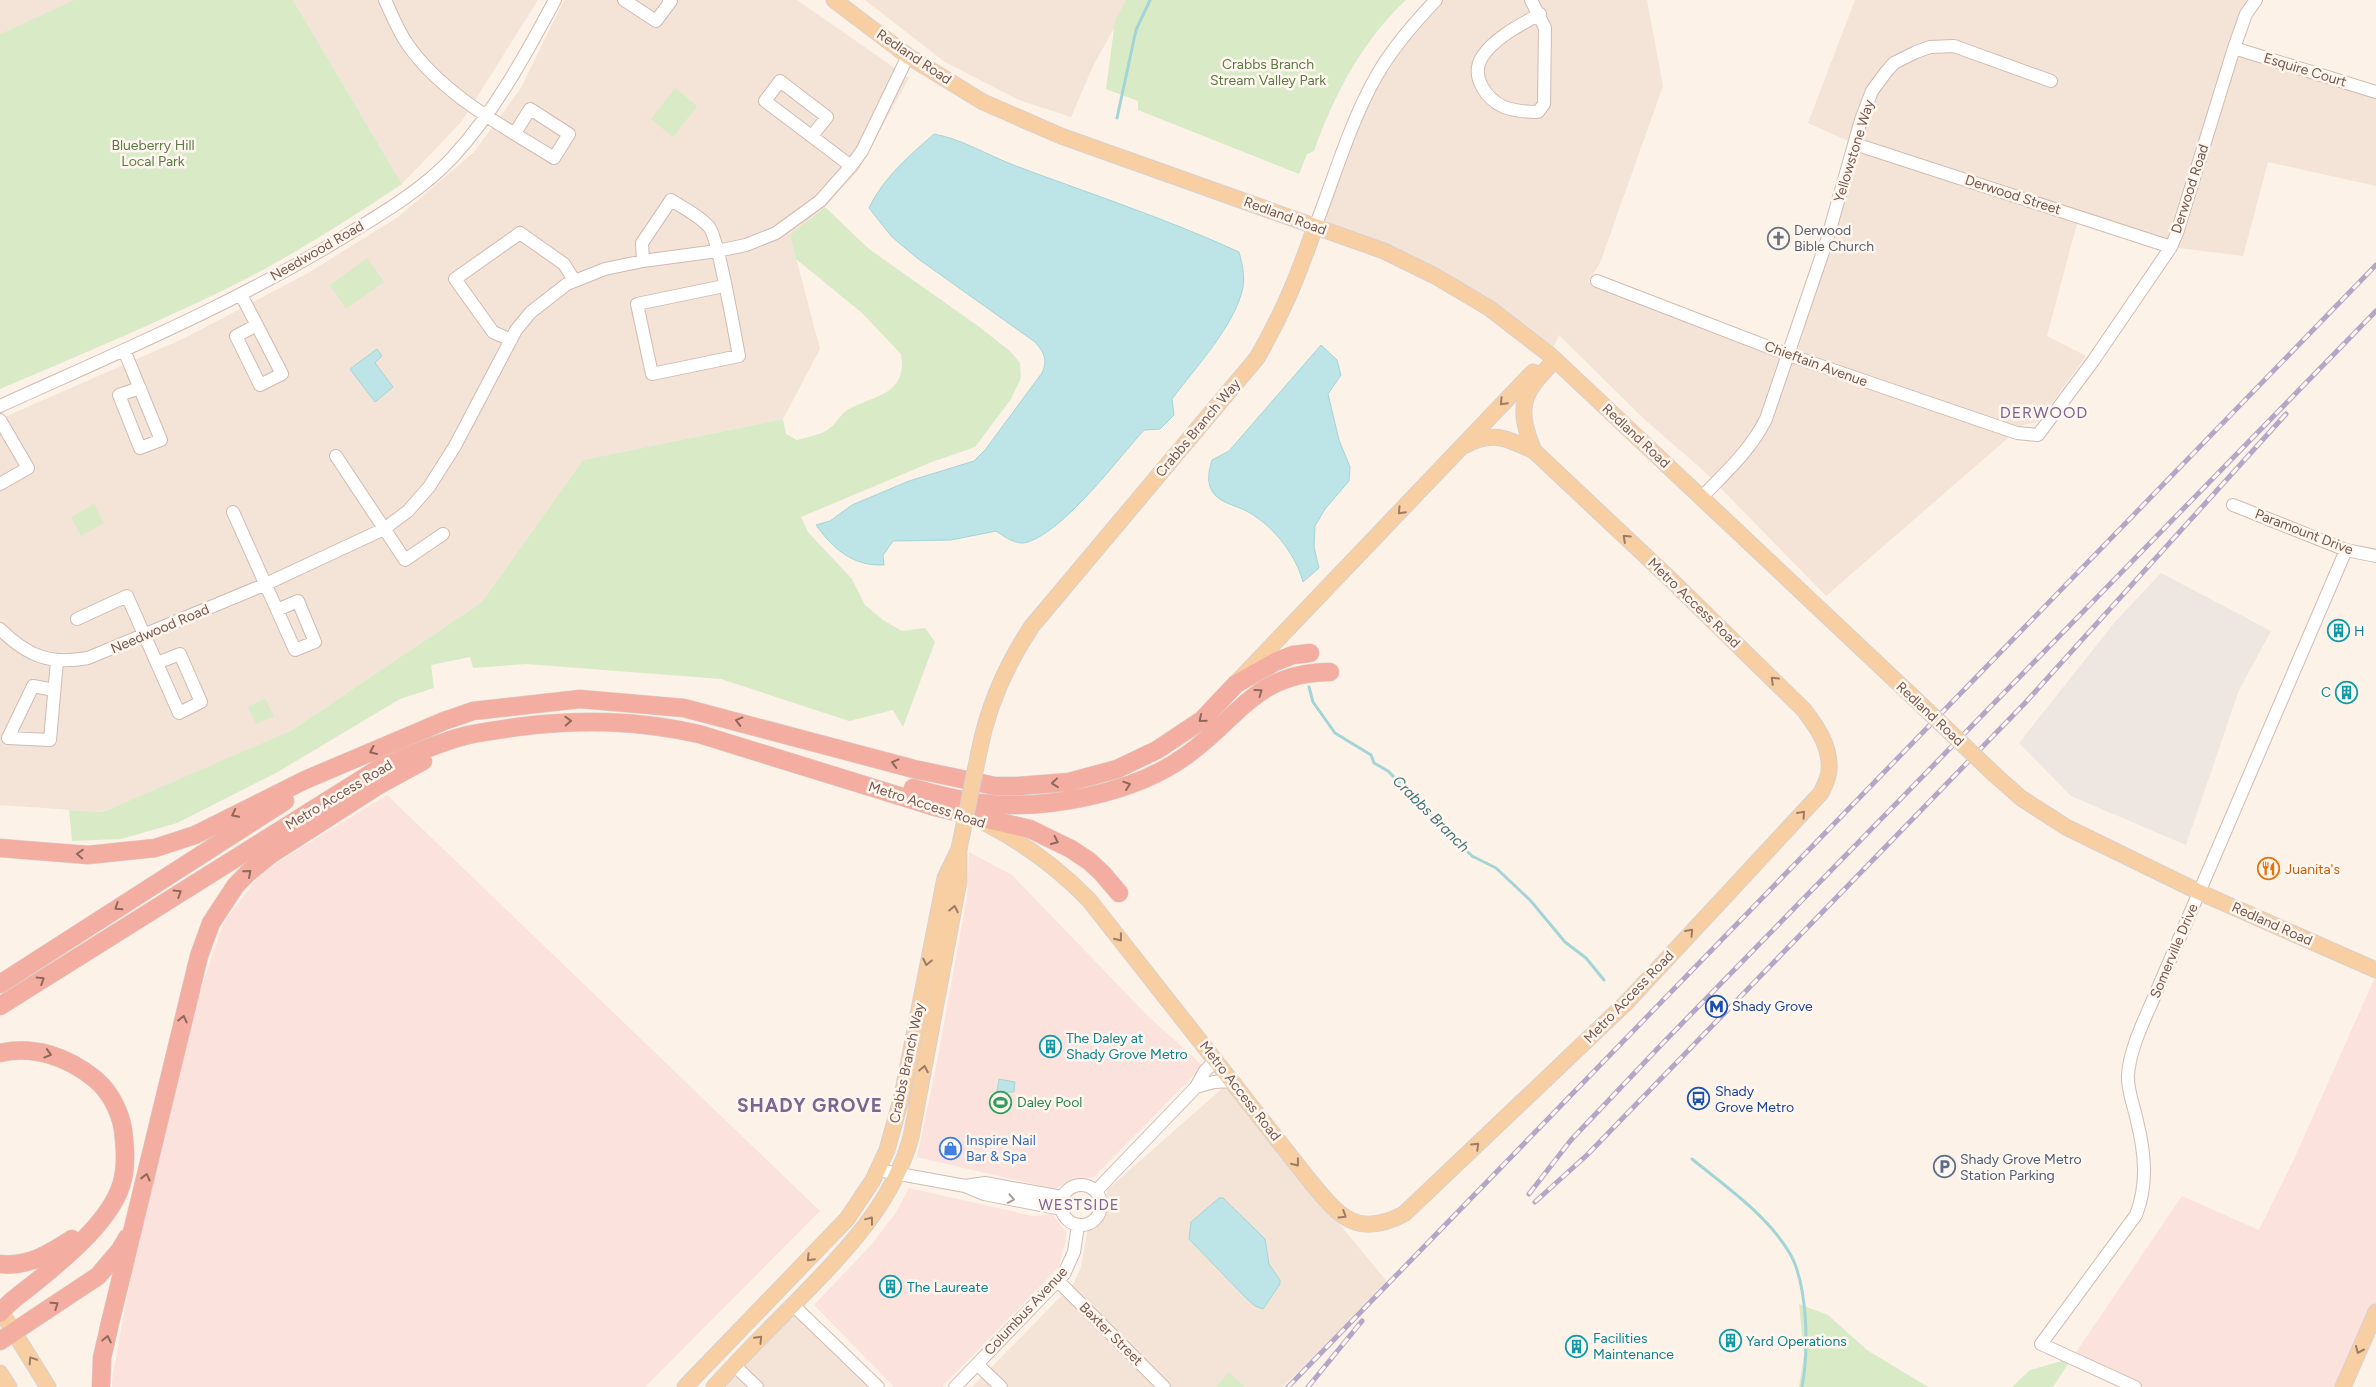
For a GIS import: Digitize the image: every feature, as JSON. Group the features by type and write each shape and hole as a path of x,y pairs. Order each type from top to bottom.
{"highway":[{"path":"1236,684 1275,662 1293,655 1310,653"},
{"path":"738,744 841,766 931,793 979,803 1037,804 1101,793 1134,782 1185,756 1210,737 1250,698 1275,682 1294,676 1330,672"},
{"name":"Metro Access Road","path":"0,984 218,843 343,765 402,738 473,711 580,699 684,708 951,777 995,786 1018,786 1069,782 1097,775 1143,758 1202,720 1236,684"},
{"name":"Metro Access Road","path":"0,1006 378,769 425,749 463,736 560,722 620,722 680,730 738,744 818,771 975,818"},
{"path":"101,1387 102,1358 199,956 211,923 236,885 270,856 398,774 446,752 520,727"},
{"path":"0,848 88,854 156,848 195,835 305,780 343,765"},
{"path":"975,818 1030,830 1071,849 1102,872 1119,893"},
{"path":"0,1053 14,1050 34,1050 51,1055 87,1072 110,1095 124,1130 126,1161 119,1190 98,1223 54,1267 0,1312"},
{"path":"0,1264 14,1265 42,1258 98,1223"},
{"path":"7,1337 98,1276 120,1250 134,1224"}],"main road":[{"name":"Redland Road","path":"834,0 908,56 983,102 1061,136 1384,251 1435,276 1489,308 1552,357 2021,798 2066,826 2199,892 2376,970"},
{"name":"Crabbs Branch Way","path":"714,1387 840,1256 872,1218 898,1173 907,1151 959,882 959,849 985,721 996,689 1015,651 1032,626 1257,358 1280,318 1295,284 1315,227"},
{"name":"Metro Access Road","path":"1236,684 1460,449 1552,357"},
{"name":"Metro Access Road","path":"975,818 1021,843 1073,883 1233,1081 1310,1181 1338,1213 1358,1223 1375,1224 1392,1220 1414,1206 1626,1004 1821,793 1829,771 1827,751 1819,729 1804,710 1669,578 1534,451 1525,430 1525,399 1552,357"},
{"path":"1460,449 1475,440 1496,436 1506,438 1534,451"},
{"name":"Crabbs Branch Way","path":"685,1387 848,1219 878,1170 887,1150 902,1096 944,878 959,849"},
{"path":"0,1312 7,1337 48,1387"},
{"path":"2343,1387 2376,1312"},
{"path":"0,1373 9,1387"}],"street":[{"path":"385,0 396,24 418,58 436,77 487,115 515,133"},
{"name":"Needwood Road","path":"0,406 241,295 306,260 393,206 435,174 452,158 487,115 512,79 555,0"},
{"path":"624,0 656,21 671,1 669,0"},
{"name":"Crabbs Branch Way","path":"1315,227 1353,126 1377,74 1404,34 1436,0"},
{"path":"1531,0 1540,14 1545,28 1544,104 1538,112 1524,112 1503,106 1488,95 1480,83 1477,72 1480,59 1487,50 1518,26 1540,14"},
{"name":"Derwood Road","path":"2038,435 2093,361 2171,247 2234,48 2246,14 2256,0"},
{"name":"Yellowstone Way","path":"1701,498 1736,464 1759,432 1790,355 1872,91 1881,78 1894,63 1923,49 1942,45 1954,46 2051,81"},
{"name":"Esquire Court","path":"2234,48 2376,92"},
{"name":"Needwood Road","path":"0,628 23,649 58,661 88,658 146,636 266,584 384,529 408,511 430,487 455,446 516,330 531,312 574,280 605,269 643,261 717,252 746,245 776,233 820,201 851,166 862,151 908,56"},
{"path":"812,136 827,117 780,82 765,101 851,166"},
{"name":"Derwood Street","path":"1855,144 2171,247"},
{"path":"643,261 642,243 671,200 710,227 717,252 724,286 738,356 652,374 637,304 724,286"},
{"path":"511,340 493,332 455,279 520,233 564,264 574,280"},
{"name":"Chieftain Avenue","path":"1596,281 1790,355 2017,433 2038,435"},
{"path":"241,295 257,325"},
{"path":"124,350 140,388"},
{"path":"0,420 28,468 0,484"},
{"path":"336,456 405,560 443,534"},
{"name":"Paramount Drive","path":"2233,504 2346,550 2376,556"},
{"path":"233,512 277,610"},
{"name":"Somerville Drive","path":"2135,1387 2042,1344 2136,1215 2141,1201 2145,1173 2144,1155 2128,1078 2130,1059 2199,892 2346,550"},
{"path":"76,619 127,596 179,713 202,702 180,654 157,663"},
{"path":"54,690 33,686 8,738 50,740 58,661"},
{"path":"1096,1192 1196,1087 1204,1071 1216,1060"},
{"path":"1196,1087 1214,1082 1233,1081"},
{"path":"878,1170 965,1186 984,1194 1061,1203"},
{"path":"1075,1185 1086,1185 1096,1192 1101,1201 1100,1212 1089,1224 1078,1225 1066,1220 1061,1203 1069,1188 1075,1185"},
{"name":"Columbus Avenue","path":"955,1387 1058,1281 1072,1259 1078,1225"},
{"name":"Baxter Street","path":"1058,1281 1164,1387"},
{"path":"793,1305 878,1387"},
{"path":"977,1364 1001,1387"},
{"path":"734,1365 757,1387"}],"shaded area":[{"path":"0,0 74,0 0,34"},
{"path":"293,0 538,0 462,121 402,184"},
{"path":"564,0 797,0 909,78 858,171 825,207 790,235 820,349 783,419 583,460 482,602 292,730 103,812 0,805 0,419 185,338 308,273 398,217 474,152 521,88"},
{"path":"865,0 1130,0 1094,64 1071,117 1019,100 945,62"},
{"path":"1436,0 1647,0 1663,86 1600,263 1588,282 1789,355 1855,144 1808,123 1855,0 2256,0 2234,48 2376,92 2376,186 2268,162 2243,256 2171,247 2079,216 2047,336 2086,356 2038,422 2023,425 1826,596 1704,471 1644,419 1559,335 1550,355 1489,308 1315,227 1377,75"},
{"path":"2161,573 2271,631 2239,690 2186,845 2071,796 2019,743 2115,622"},
{"path":"387,795 820,1211 645,1387 112,1387 132,1269 193,1012 224,922 262,872"},
{"path":"969,852 1012,875 1149,1017 1203,1066 1094,1177 1073,1180 1055,1189 917,1157 937,1062 967,897"},
{"path":"2376,975 2376,1312 2343,1387 2135,1387 2072,1358 2182,1196 2259,1230 2294,1159"},
{"path":"1225,1086 1389,1284 1282,1387 972,1387 1074,1283 1081,1267 1088,1227 1102,1219 1107,1209 1107,1190"},
{"name":"The Laureate","path":"909,1188 1033,1216 1052,1214 1066,1232 1066,1240 1058,1268 942,1387 894,1387 814,1305 871,1245 895,1214"},
{"path":"795,1313 876,1387 726,1387"}],"green space":[{"name":"Blueberry Hill Local Park","path":"74,0 293,0 402,184 316,240 249,277 142,328 0,389 0,34"},
{"name":"Crabbs Branch Stream Valley Park","path":"1126,0 1406,0 1376,33 1351,70 1340,89 1314,151 1307,154 1299,174 1138,110 1138,101 1106,89 1115,21"},
{"path":"675,88 697,106 673,137 651,119"},
{"path":"825,207 869,249 978,326 1010,351 1020,363 1021,378 1011,399 975,447 932,462 801,517 808,532 852,579 865,605 883,620 902,631 925,628 935,642 903,727 893,710 849,721 721,679 526,664 473,668 470,657 431,665 434,688 400,699 276,773 177,823 121,839 72,841 69,810 103,812 292,730 482,602 583,460 783,419 786,434 797,440 827,430 846,411 887,392 899,378 902,368 901,354 862,313 796,259 790,235"},
{"path":"367,258 384,282 346,309 330,285"},
{"path":"94,504 104,523 81,536 71,517"},
{"path":"265,698 274,716 256,724 248,707"},
{"path":"1799,1304 1828,1315 1867,1350 1928,1387 1799,1387 1804,1355"},
{"path":"2072,1358 2053,1387 2012,1387 2030,1370"},
{"path":"1229,1372 1245,1387 1216,1387"}],"water":[{"path":"934,134 955,140 1016,166 1157,218 1239,252 1244,283 1239,301 1224,331 1172,399 1174,415 1160,429 1144,430 1090,493 1043,535 1024,543 1011,540 996,531 951,540 893,541 883,555 884,565 873,565 845,555 830,542 816,525 830,521 852,505 909,481 974,461 985,450 1042,373 1045,364 1043,353 1035,342 917,258 892,237 869,208 889,177"},
{"path":"1321,345 1337,360 1341,375 1328,394 1339,440 1350,467 1349,481 1325,509 1315,526 1314,547 1319,568 1303,582 1295,562 1283,543 1259,519 1216,496 1209,484 1209,474 1212,460 1229,451"},
{"path":"377,349 382,356 375,363 393,387 375,402 350,369"},
{"name":"Daley Pool","path":"999,1079 1015,1082 1014,1092 1008,1092 1003,1114 994,1111"},
{"path":"1219,1198 1223,1198 1265,1239 1269,1264 1280,1280 1280,1284 1263,1309 1255,1306 1246,1298 1189,1239 1191,1222"}],"waterway":[{"name":"Crabbs Branch","path":"1117,118 1136,30 1150,0"},
{"name":"Crabbs Branch","path":"1309,687 1313,702 1335,733 1371,755 1374,763 1388,771 1472,856 1496,868 1530,900 1565,942 1586,958 1604,980"},
{"name":"Crabbs Branch","path":"1692,1159 1757,1213 1780,1238 1789,1252 1800,1281 1805,1318 1806,1355 1802,1387"}],"railway":[{"path":"1288,1387 2376,265"},
{"path":"1529,1194 1571,1140 1661,1045 2376,311"},
{"path":"1535,1202 1587,1155 2025,703 2286,414"},
{"path":"1308,1387 1362,1321"}],"place":[{"name":"Derwood Bible Church","path":"1778,238"},
{"name":"H","path":"2338,631"},
{"name":"C","path":"2347,692"},
{"name":"Juanita's","path":"2269,869"},
{"name":"Shady Grove","path":"1716,1006"},
{"name":"The Daley at Shady Grove Metro","path":"1050,1046"},
{"name":"Shady Grove Metro","path":"1699,1099"},
{"name":"Daley Pool","path":"1001,1102"},
{"name":"Inspire Nail Bar & Spa","path":"950,1148"},
{"name":"Shady Grove Metro Station Parking","path":"1944,1167"},
{"name":"The Laureate","path":"891,1287"},
{"name":"Yard Operations","path":"1730,1341"},
{"name":"Facilities Maintenance","path":"1577,1346"}],"district":[{"name":"DERWOOD","path":"2044,412"},
{"name":"SHADY GROVE","path":"810,1105"},
{"name":"WESTSIDE","path":"1079,1205"}]}
